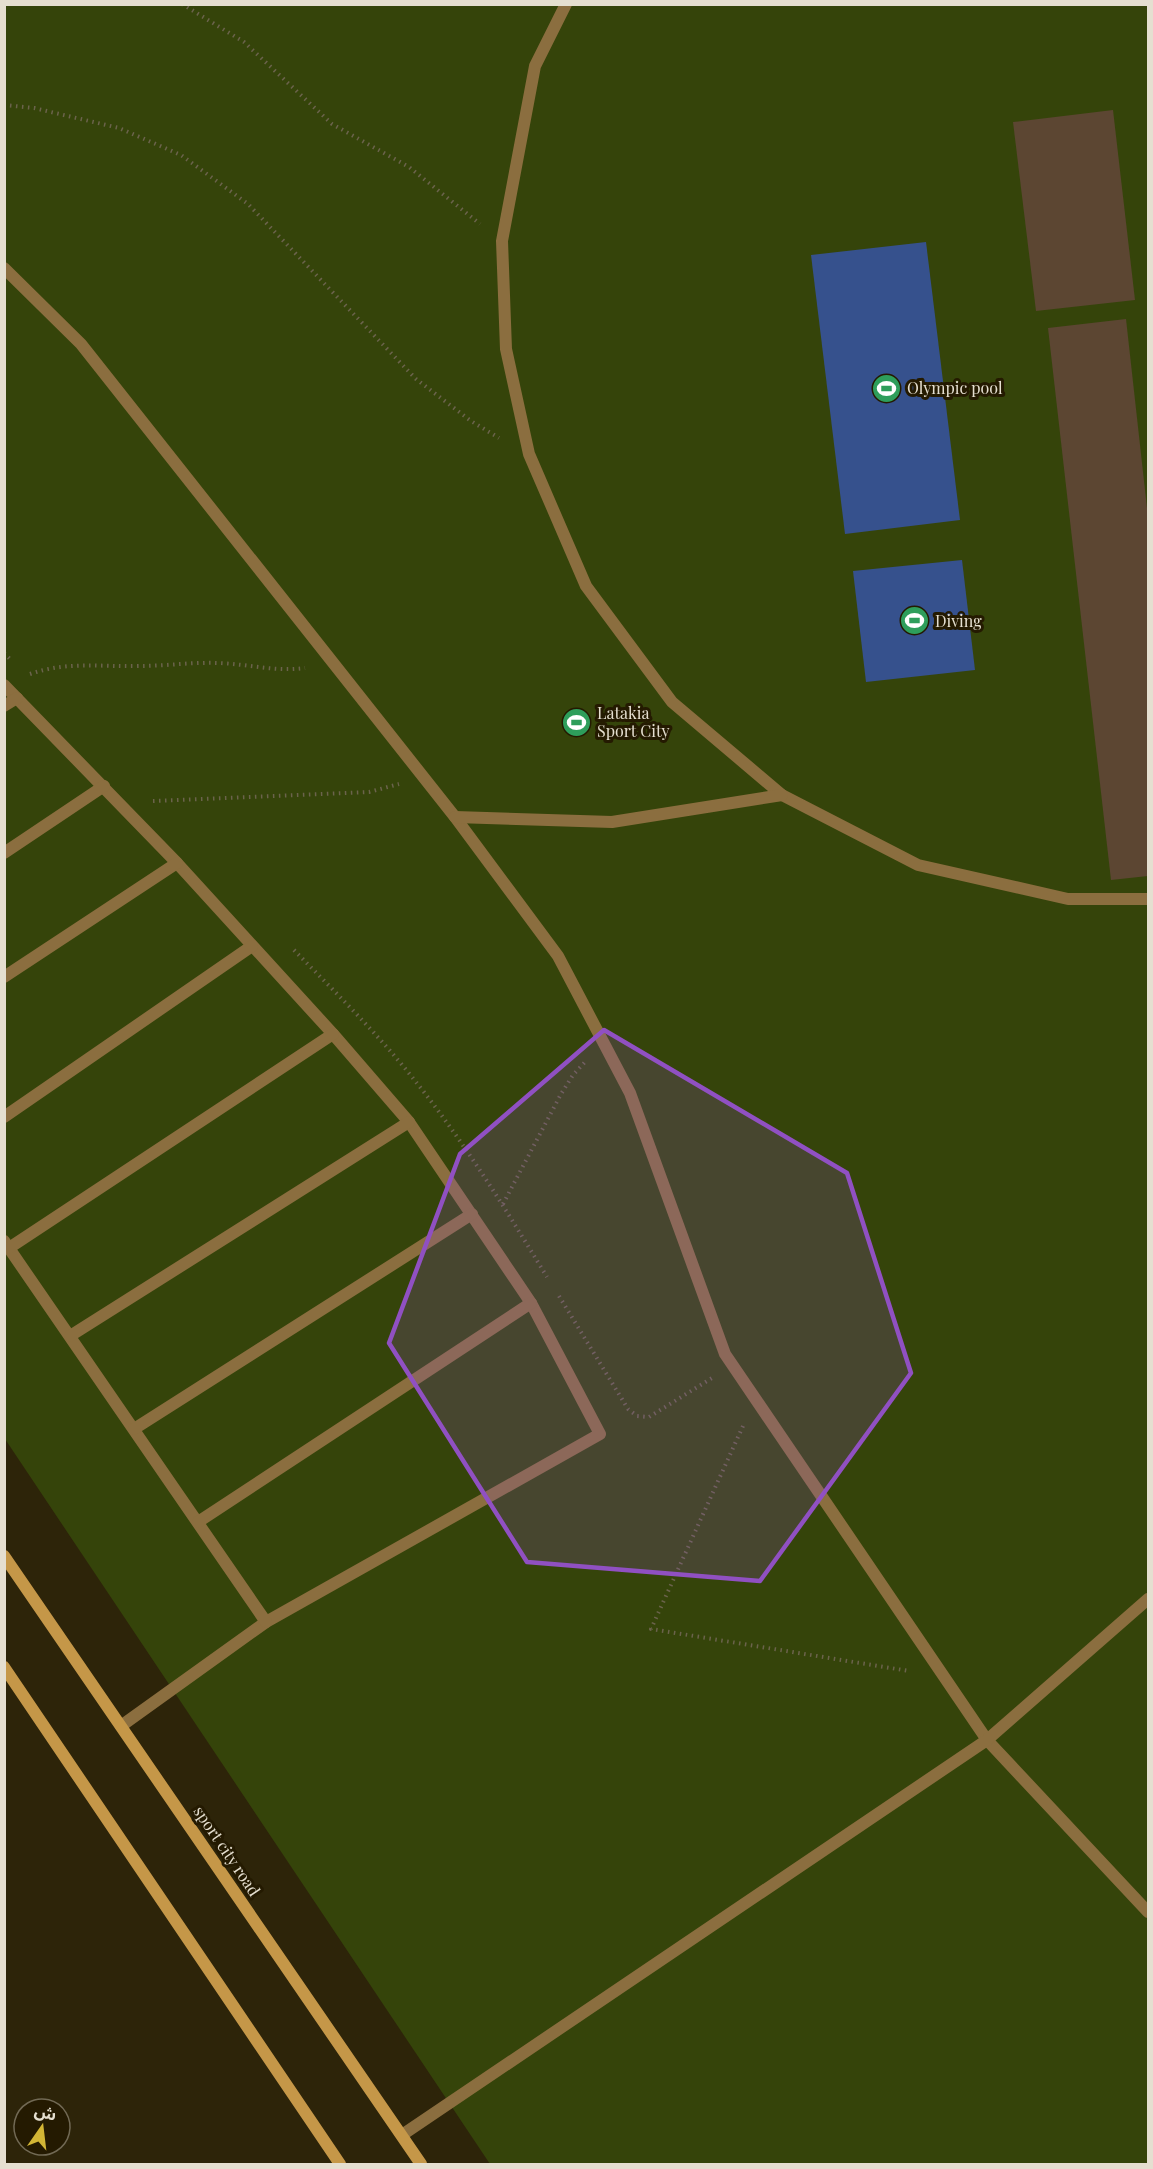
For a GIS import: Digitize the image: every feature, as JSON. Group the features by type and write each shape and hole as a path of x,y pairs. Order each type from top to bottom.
{"main road":[{"name":"sport city road","path":"4,1556 422,2164"},
{"path":"4,1667 340,2164"}],"lane":[{"path":"567,4 535,66 502,241 506,349 529,454 586,586 672,702 782,795 918,865 1068,899 1149,899"},
{"path":"4,268 81,344 455,817 558,956 630,1093 725,1354 987,1740 1149,1912"},
{"path":"4,685 177,863 333,1034 409,1122 531,1303 600,1434 266,1622 121,1726"},
{"path":"4,706 17,698"},
{"path":"4,853 104,786"},
{"path":"455,817 612,822 782,795"},
{"path":"4,977 177,863"},
{"path":"4,1117 252,946"},
{"path":"266,1622 7,1244 333,1034"},
{"path":"70,1336 409,1122"},
{"path":"134,1429 471,1214"},
{"path":"198,1522 531,1303"},
{"path":"402,2135 987,1740 1149,1599"}],"path":[{"path":"182,4 244,42 332,124 409,167 502,241"},
{"path":"4,105 34,108 120,128 181,155 248,204 416,379 471,421 529,454"},
{"path":"26,675 61,665 78,664 141,666 218,663 287,670 311,667 330,658"},
{"path":"149,801 369,792 394,787 420,773"},
{"path":"503,1204 573,1075 588,1059 606,1046"},
{"path":"755,1398 651,1629 944,1677"}],"highlighted area":[{"path":"604,1030 847,1173 911,1373 760,1581 527,1562 389,1343 460,1154"}],"green space":[{"name":"Latakia Sport City","path":"4,5 1148,5 1148,2164 490,2164 5,1439"}],"water":[{"name":"Olympic pool","path":"926,242 960,520 845,534 811,255"},
{"name":"Diving","path":"962,560 975,670 866,682 853,571"}],"building":[{"path":"1113,110 1135,300 1036,311 1013,122"},
{"path":"1126,319 1148,517 1148,876 1111,880 1048,328"}],"place":[{"name":"Olympic pool","path":"886,388"},
{"name":"Diving","path":"914,621"},
{"name":"Latakia Sport City","path":"576,722"}]}
